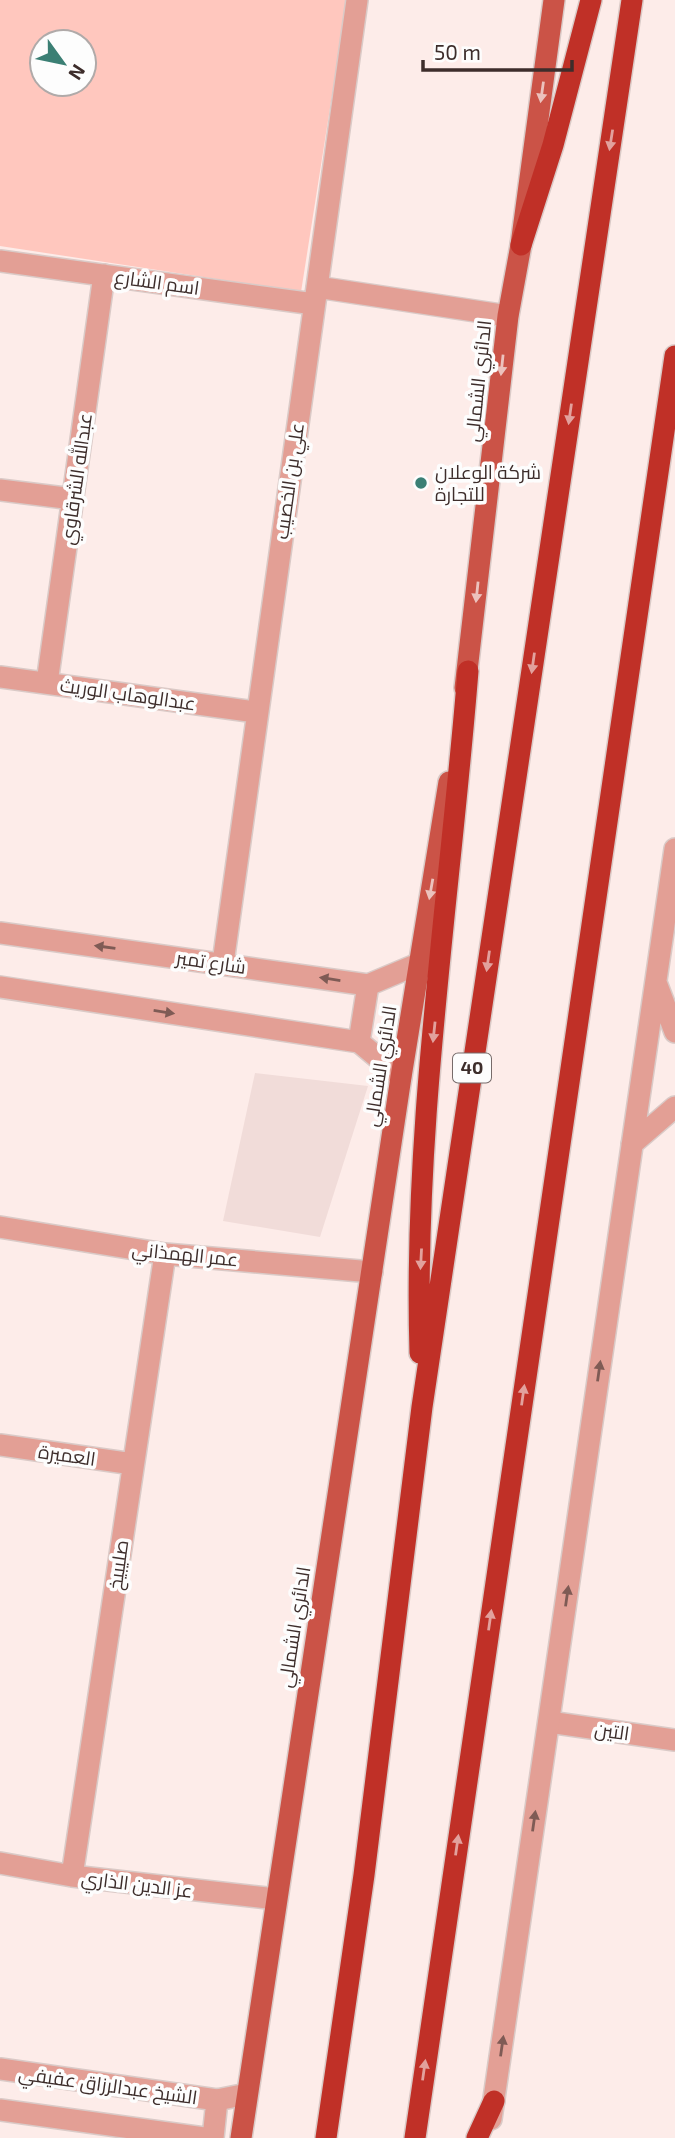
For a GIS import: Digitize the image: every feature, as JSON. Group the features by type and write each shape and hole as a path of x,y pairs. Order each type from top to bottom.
{"highway":[{"path":"521,245 553,145 591,0"},
{"name":"40","path":"326,2138 364,1875 422,1407 632,0"},
{"path":"415,2138 675,356"},
{"path":"422,1407 419,1301 429,1075 468,671"},
{"path":"477,2138 494,2101"}],"main road":[{"name":"الدائري الشمالي","path":"241,2138 418,964 468,671 508,316 521,245 554,0"}],"street":[{"name":"علي بن الخصيب","path":"223,963 357,0"},
{"name":"اسم الشارع","path":"0,261 104,275 508,316"},
{"name":"عبدالله الشرقاوي","path":"47,683 104,275"},
{"path":"0,489 73,499"},
{"name":"عبدالوهاب الوريث","path":"0,677 256,712"},
{"path":"488,2138 675,849"},
{"name":"شارع تمير","path":"0,933 368,985"},
{"path":"359,1042 368,985 418,964"},
{"path":"656,982 675,1032"},
{"path":"0,987 359,1042 401,1077"},
{"path":"632,1144 675,1107"},
{"name":"عمر الهمذاني","path":"0,1227 165,1254 372,1272"},
{"name":"صليبيخ","path":"72,1876 165,1254"},
{"name":"العميرة","path":"0,1445 134,1464"},
{"name":"التين","path":"549,1722 675,1740"},
{"name":"عز الدين الذاري","path":"0,1863 72,1876 276,1899"},
{"name":"الشيخ عبدالرزاق عفيفي","path":"0,2069 217,2100 247,2094"},
{"name":"الشيخ عبدالرزاق عفيفي","path":"212,2138 217,2100"},
{"name":"الشيخ عبدالرزاق عفيفي","path":"0,2110 69,2129 204,2138"}],"shaded area":[{"path":"0,0 347,0 301,292 0,246"},
{"path":"255,1073 368,1086 320,1237 223,1221"}],"place":[{"name":"شركة الوعلان للتجارة","path":"421,483"}]}
